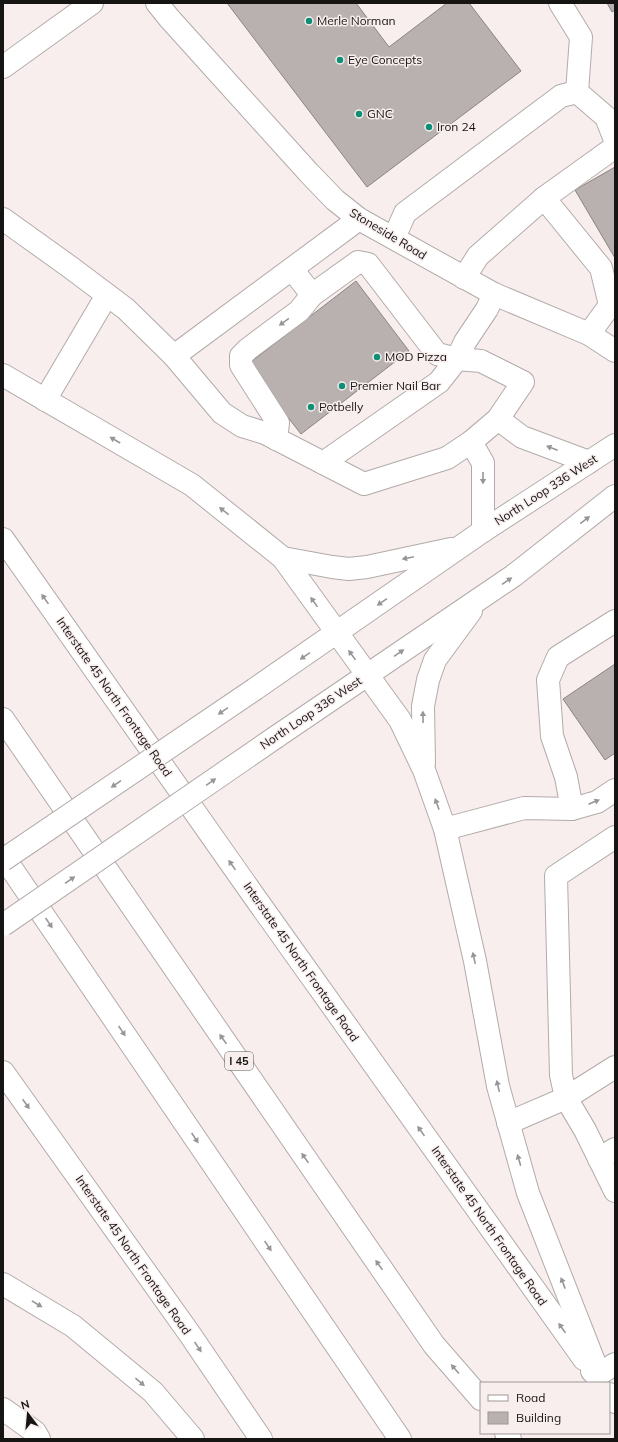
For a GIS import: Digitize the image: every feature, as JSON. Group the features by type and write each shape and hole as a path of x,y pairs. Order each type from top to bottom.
{"main road":[{"path":"3,67 92,3"},
{"name":"Stoneside Road","path":"157,3 309,173 335,200 359,219 494,294 589,334 615,351"},
{"path":"560,3 581,37 577,92"},
{"path":"577,92 606,117 615,140"},
{"path":"394,238 405,213 561,96 577,92"},
{"path":"464,278 478,256 544,198 615,147"},
{"path":"544,198 601,268 610,305 589,334"},
{"path":"3,219 126,309 174,356 222,413 242,426 265,433 276,439 364,484 447,458 471,442 498,419 523,382 481,361 457,359 437,354 368,264 358,262 312,295 299,311 248,349 241,356 241,365 278,423 276,439"},
{"path":"174,356 359,219"},
{"path":"292,269 312,295"},
{"path":"323,463 439,382 457,359 465,342 487,309 494,294"},
{"path":"45,400 107,295"},
{"path":"3,375 192,485 283,558 400,720 424,770 446,829 475,961 498,1086 528,1194 595,1364 597,1377 615,1364"},
{"path":"498,419 522,437 589,462"},
{"path":"471,442 483,462 483,531"},
{"name":"North Loop 336 West","path":"3,860 337,634 483,531 615,445"},
{"name":"North Loop 336 West","path":"3,926 276,737 513,576 615,496"},
{"name":"Interstate 45 North Frontage Road","path":"3,539 256,899 597,1377"},
{"path":"283,558 349,569 367,567 460,547"},
{"path":"424,770 423,706 428,680 435,660 480,599"},
{"path":"572,809 566,777 552,736 548,680 558,657 615,621"},
{"name":"I 45","path":"3,719 434,1345 480,1398"},
{"path":"446,829 524,808 572,809 597,802 615,790"},
{"path":"615,837 556,876 561,1075 566,1098 585,1130 607,1154 615,1191"},
{"path":"3,856 400,1439"},
{"path":"508,1123 566,1098 615,1067"},
{"name":"Interstate 45 North Frontage Road","path":"3,1072 189,1333 261,1439"},
{"path":"3,1284 79,1330 153,1392 194,1439"},
{"path":"3,1409 34,1432 39,1439"}],"building":[{"path":"227,3 356,3 389,47 447,3 469,3 521,71 367,187"},
{"path":"607,3 615,3 615,10 612,12"},
{"path":"615,167 615,258 575,190"},
{"path":"356,281 409,351 301,434 247,365"},
{"path":"615,664 615,753 605,760 563,699"}],"place":[{"name":"Merle Norman","path":"309,21"},
{"name":"Eye Concepts","path":"340,60"},
{"name":"GNC","path":"359,114"},
{"name":"Iron 24","path":"429,127"},
{"name":"MOD Pizza","path":"377,357"},
{"name":"Premier Nail Bar","path":"342,386"},
{"name":"Potbelly","path":"311,407"}]}
